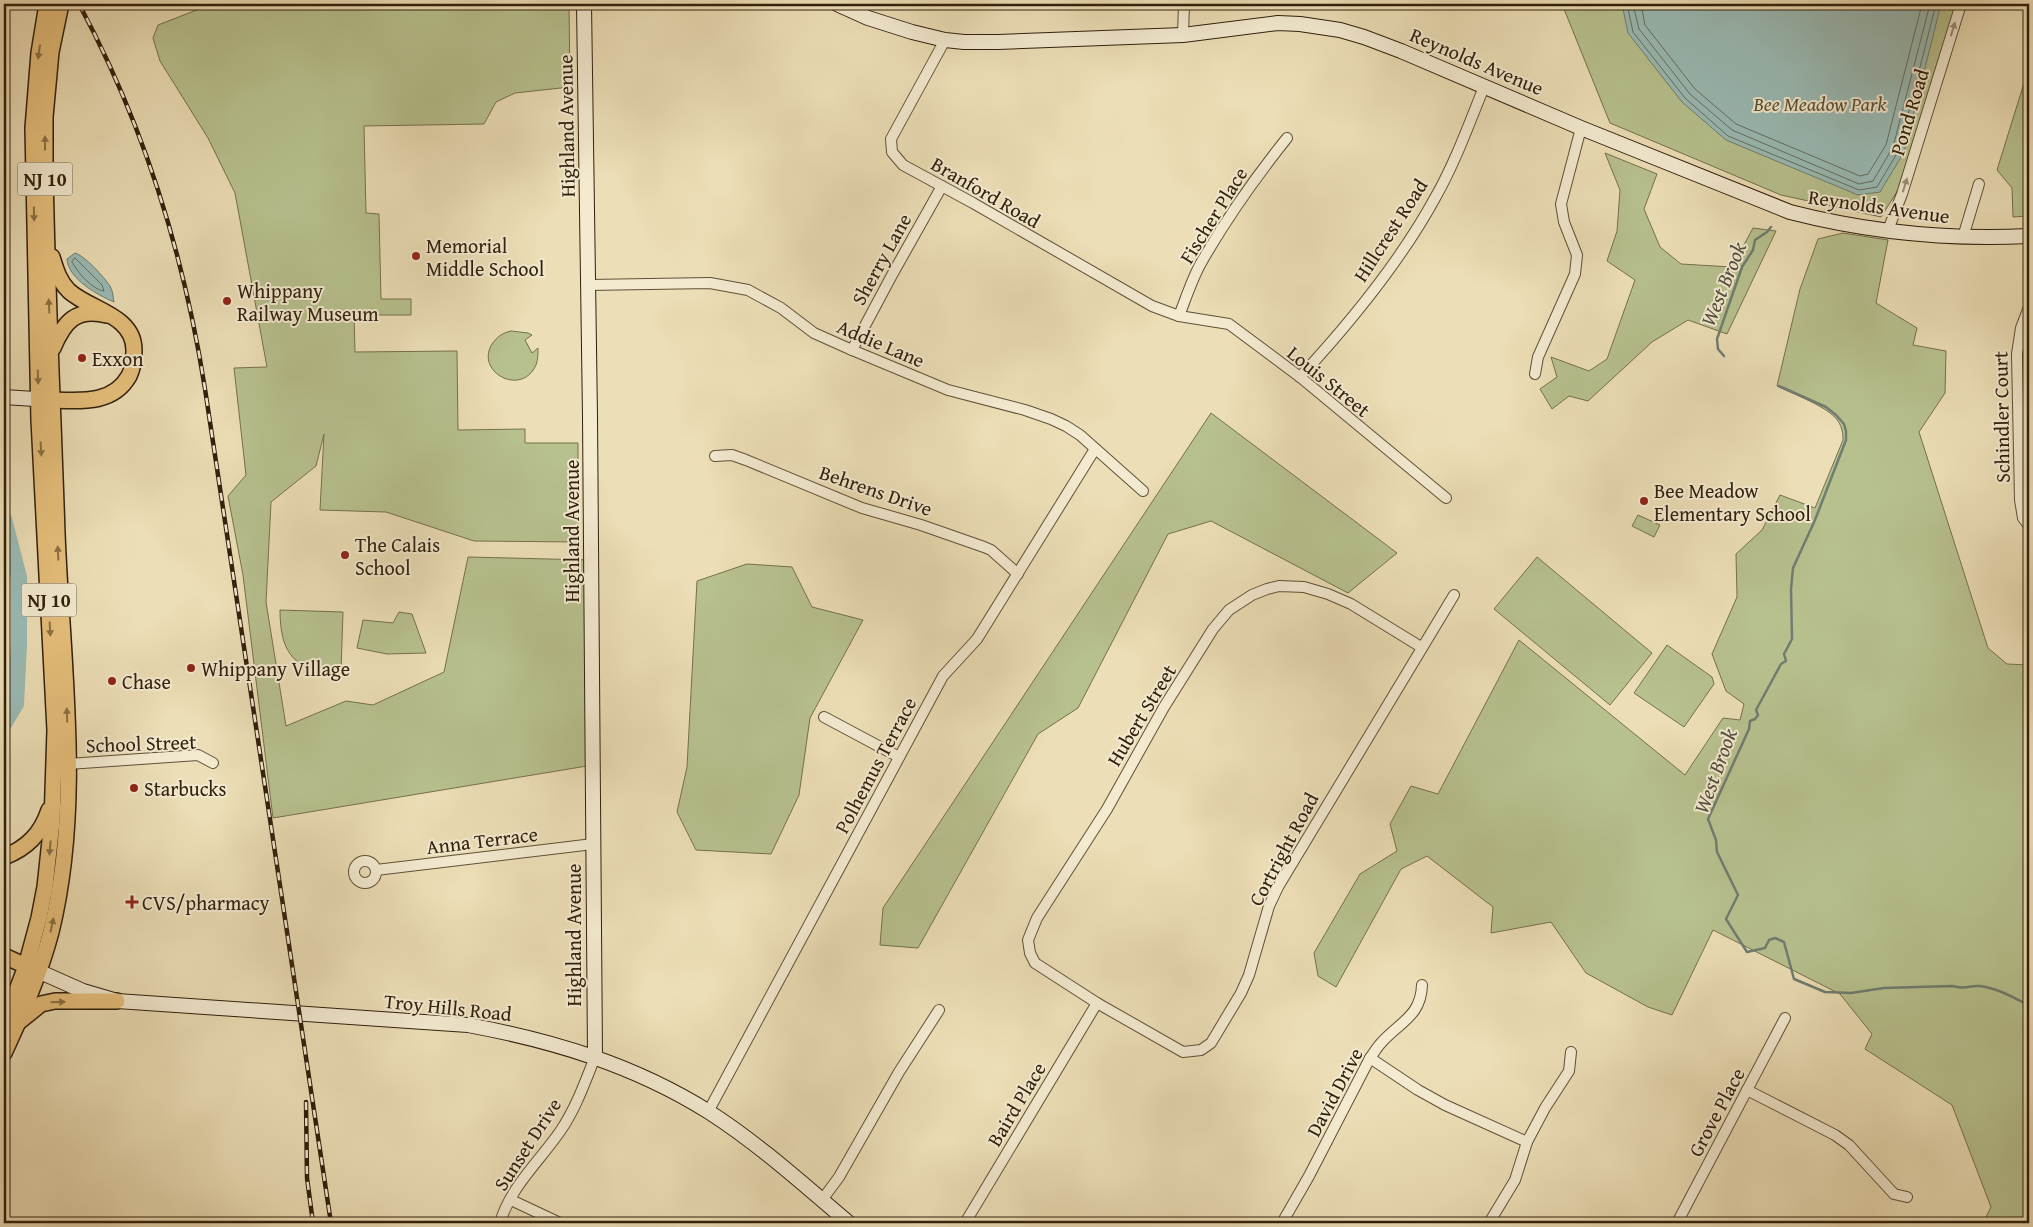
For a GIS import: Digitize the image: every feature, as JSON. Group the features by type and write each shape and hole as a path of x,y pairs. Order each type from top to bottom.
{"main road":[{"name":"NJ 10","path":"32,969 50,851 55,730 46,400 33,128 39,53 47,4"},
{"name":"NJ 10","path":"4,1053 10,1024 32,969 51,931 63,864 68,764 55,446 46,400 51,354 46,221 45,117 51,52 61,4"},
{"path":"46,221 50,252 62,284 71,292 113,317 129,331 134,346 134,359 132,371 122,387 112,395 100,399 46,400"},
{"path":"51,354 60,331 73,318 85,314 99,313 113,317"},
{"path":"4,857 23,848 35,837 48,813 52,799"},
{"path":"4,956 32,969"},
{"path":"10,1024 41,1004 55,1001 117,1001"}],"street":[{"name":"Highland Avenue","path":"584,4 595,1057"},
{"name":"Reynolds Avenue","path":"837,4 868,18 945,40 998,42 1183,35 1278,23 1327,27 1376,41 1581,128 1790,212 1826,221 1888,230 1963,237 2029,236"},
{"path":"1183,35 1184,4"},
{"name":"Pond Road","path":"1888,230 1902,194 1961,4"},
{"name":"Branford Road","path":"945,40 892,139 890,145 894,157 904,165 1152,306 1178,316"},
{"name":"Hillcrest Road","path":"1300,377 1320,356 1383,278 1414,232 1439,190 1484,87"},
{"path":"1535,374 1538,357 1575,274 1576,255 1564,222 1561,204 1581,128"},
{"name":"Fischer Place","path":"1178,316 1200,264 1255,178 1287,138"},
{"path":"1963,237 1979,184"},
{"name":"Sherry Lane","path":"852,350 942,186"},
{"name":"Addie Lane","path":"588,285 710,283 733,286 759,295 781,308 814,333 852,350 948,390 1051,418 1080,435 1143,491"},
{"name":"Schindler Court","path":"2029,307 2021,328 2017,354 2020,500 2024,518 2029,526"},
{"name":"Louis Street","path":"1178,316 1229,324 1300,377 1446,498"},
{"path":"4,397 46,400"},
{"name":"Polhemus Terrace","path":"708,1112 942,676 977,639 1095,450"},
{"name":"Behrens Drive","path":"715,456 732,455 739,457 862,508 921,525 984,547 996,554 1018,574"},
{"name":"Hubert Street","path":"1097,1003 1035,963 1028,946 1032,928 1107,809 1164,707 1213,629 1229,610 1252,595 1267,589 1279,586 1304,587 1328,594 1351,604 1422,648"},
{"name":"Cortright Road","path":"1097,1003 1182,1052 1195,1052 1211,1042 1241,993 1249,975 1269,906 1278,887 1454,595"},
{"path":"824,716 899,756"},
{"name":"School Street","path":"68,764 198,755 213,763"},
{"name":"Anna Terrace","path":"376,870 593,844"},
{"name":"Troy Hills Road","path":"32,969 83,991 117,1001 468,1026 524,1036 595,1057 666,1087 708,1112 783,1167 849,1223"},
{"name":"David Drive","path":"1282,1223 1309,1176 1370,1058 1382,1042 1410,1017 1417,1008 1422,997 1422,985"},
{"name":"Baird Place","path":"965,1223 1097,1003"},
{"path":"822,1200 839,1178 899,1072 939,1010"},
{"name":"Grove Place","path":"1677,1223 1785,1018"},
{"path":"1489,1223 1515,1180 1527,1142 1545,1108 1569,1071 1571,1052"},
{"name":"Sunset Drive","path":"500,1223 502,1214 523,1179 567,1120 595,1057"},
{"path":"1370,1058 1418,1090 1445,1105 1527,1142"},
{"path":"1748,1090 1835,1135 1849,1145 1894,1194 1907,1197"},
{"path":"511,1200 560,1223"}],"green space":[{"path":"212,4 569,4 570,87 515,93 496,102 484,124 364,126 366,213 379,214 381,299 411,299 411,315 354,315 355,352 457,351 458,430 525,429 525,443 578,443 578,542 474,541 386,512 320,510 324,434 316,466 271,502 266,602 286,726 346,701 373,705 444,672 468,557 590,560 593,765 273,818 243,575 228,496 246,475 234,368 267,367 235,193 208,138 160,61 153,38 158,25"},
{"name":"Bee Meadow Park","path":"1562,4 1957,4 1898,190 1881,217 1781,195 1610,123"},
{"path":"2029,67 2029,216 2013,217 2012,188 1997,170"},
{"path":"1605,153 1657,174 1644,209 1660,247 1681,264 1732,267 1753,228 1776,231 1727,334 1688,320 1652,342 1588,401 1569,396 1552,409 1540,389 1557,377 1551,357 1589,371 1607,359 1635,280 1607,261 1617,231 1620,190"},
{"path":"1843,233 1888,240 1876,303 1917,328 1913,345 1946,351 1945,393 1919,432 1988,648 2007,664 2029,665 2029,1223 1983,1223 1991,1207 1952,1105 1865,1049 1872,1034 1840,994 1713,930 1672,1015 1648,1007 1586,973 1551,922 1491,933 1493,907 1427,856 1401,869 1336,987 1318,976 1314,953 1360,874 1397,851 1390,824 1411,786 1438,794 1519,640 1685,775 1723,718 1740,720 1744,704 1726,691 1712,654 1737,597 1736,554 1762,530 1780,495 1815,508 1843,440 1838,421 1827,411 1777,386 1800,289 1818,239"},
{"path":"511,331 532,335 525,340 532,353 538,348 535,367 520,380 510,380 502,377 494,371 489,363 488,354 492,344 500,336"},
{"path":"1211,413 1397,553 1348,593 1211,521 1168,534 1078,708 1038,734 918,948 880,945 883,908"},
{"path":"1638,515 1660,525 1654,537 1632,526"},
{"path":"1537,557 1652,653 1610,705 1494,609"},
{"path":"747,564 792,567 812,607 863,620 810,718 799,795 771,854 696,850 677,812 687,767 697,581"},
{"path":"280,610 343,612 341,671 325,671 312,668 301,664 293,658 283,638"},
{"path":"399,612 412,614 426,653 387,654 357,648 363,620 393,623"},
{"path":"1667,645 1712,677 1714,684 1684,727 1634,693"}],"water":[{"name":"Bee Meadow Park","path":"1622,4 1941,4 1904,152 1880,192 1858,195 1726,140 1682,102 1628,33"},
{"path":"75,253 89,262 107,282 112,290 114,302 92,291 78,280 67,259"}],"waterway":[{"name":"West Brook","path":"1724,356 1718,349 1717,339 1742,267 1753,250 1755,240 1771,227"},
{"name":"West Brook","path":"1779,386 1826,407 1836,415 1844,424 1846,440 1815,520 1793,568 1791,589 1792,639 1784,654 1786,661 1781,664 1756,710 1758,715 1750,721 1749,729 1708,819 1716,840 1717,852 1738,895 1726,919 1747,952 1765,948 1769,940 1775,938 1784,942 1794,979 1825,992 1851,993 1884,988 1980,986 1999,991 2029,1005"},
{"path":"4,519 19,577 19,645 16,704 4,724"}],"railway":[{"path":"79,4 123,96 158,191 173,240 196,339 331,1223"},
{"path":"306,1102 307,1178 313,1223"}],"place":[{"name":"Memorial Middle School","path":"416,256"},
{"name":"Whippany Railway Museum","path":"227,301"},
{"name":"Exxon","path":"82,358"},
{"name":"Bee Meadow Elementary School","path":"1644,501"},
{"name":"The Calais School","path":"345,555"},
{"name":"Whippany Village","path":"191,668"},
{"name":"Chase","path":"112,681"},
{"name":"Starbucks","path":"134,788"},
{"name":"CVS/pharmacy","path":"132,902"}]}
